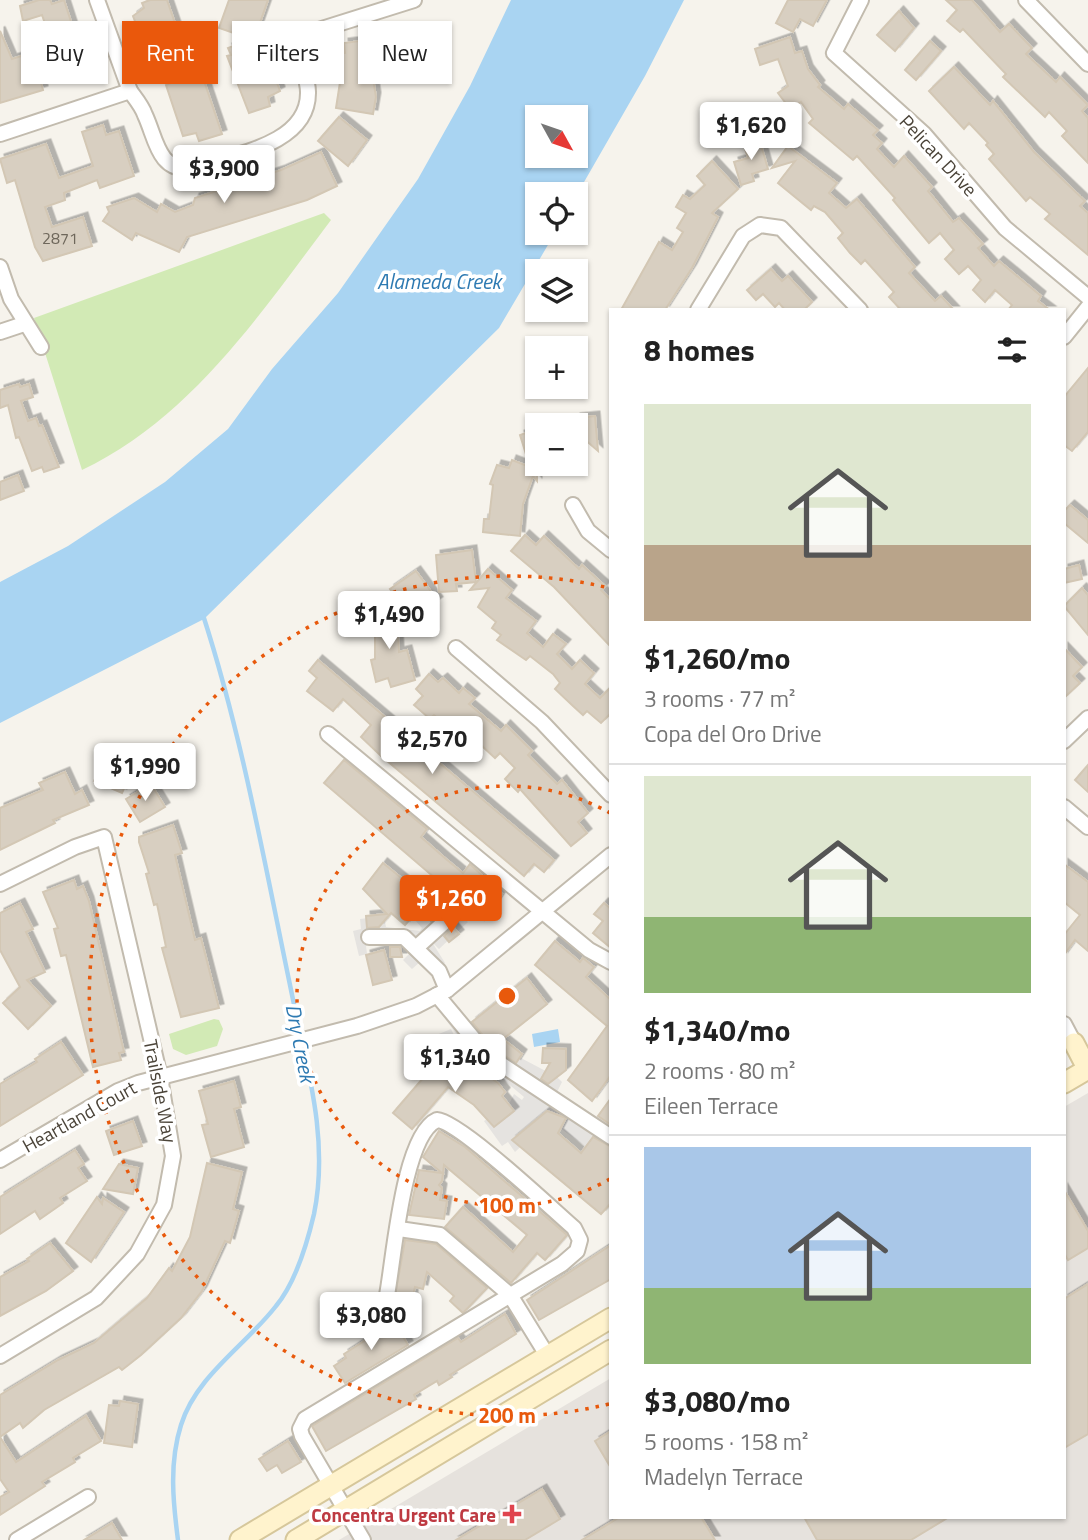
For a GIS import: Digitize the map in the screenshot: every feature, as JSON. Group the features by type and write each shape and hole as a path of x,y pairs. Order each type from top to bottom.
{"main road":[{"path":"1066,1082 1088,1070 1075,1041"},
{"path":"240,1540 609,1319"},
{"path":"296,1540 609,1351"}],"street":[{"path":"97,0 130,91 146,115 163,159 179,169 192,168 276,139 295,126 307,99 299,49 309,33 414,0"},
{"name":"Pelican Drive","path":"861,0 834,53 924,134 1005,228 1088,297"},
{"path":"1026,0 1088,64"},
{"path":"0,134 130,91"},
{"path":"699,308 743,236 760,225 781,228 858,308"},
{"path":"0,267 6,302 41,347"},
{"path":"1066,334 1088,307"},
{"path":"0,332 24,324"},
{"path":"573,505 588,531 609,548"},
{"path":"456,648 542,722 609,793"},
{"path":"1066,739 1088,718"},
{"path":"328,734 597,956 609,961"},
{"path":"1066,809 1088,827"},
{"name":"Trailside Way","path":"0,884 75,847 104,837 160,1077 173,1156 164,1205 137,1254 96,1298 0,1356"},
{"name":"Heartland Court","path":"0,1160 118,1091 160,1077 332,1033 416,1006 442,993 609,857"},
{"path":"417,947 449,918"},
{"path":"369,937 404,937 417,947 439,971 442,993 486,1055 609,1136"},
{"path":"597,956 600,965 609,973"},
{"path":"363,1540 330,1488 302,1436 300,1429 305,1419 562,1264 577,1251 580,1240 575,1228 483,1150 448,1123 437,1120 423,1131 411,1155 387,1295"},
{"path":"399,1229 440,1235 510,1295 547,1355"},
{"path":"17,1540 88,1497"}],"shaded area":[{"path":"443,899 468,922 439,949 432,942 445,963 430,973 421,961 412,969 403,960 413,950 403,944 403,957 389,957 389,941 366,946 367,954 359,956 353,931 361,929 360,919 384,916 386,927 420,931 422,928 415,920 432,903 436,907"},
{"path":"459,1007 469,1023 479,1015 521,1058 557,1077 562,1082 557,1092 597,1117 604,1109 609,1113 607,1162 549,1120 515,1152 508,1142 502,1146 484,1121 509,1104 514,1094 522,1100 524,1097 479,1059 431,1083 425,1071 418,1074 410,1057 416,1054 412,1045 451,1029 456,1039 457,1035 443,1016"},
{"path":"1088,1093 1088,1540 339,1540 609,1379 609,1519 1066,1519 1066,1106"}],"green space":[{"path":"324,213 331,220 221,361 157,422 121,448 82,470 34,318"},
{"path":"214,1019 219,1020 223,1029 217,1046 186,1055 173,1049 169,1034"}],"water":[{"name":"Alameda Creek","path":"511,0 684,0 645,76 584,182 525,182 525,245 548,245 540,259 525,259 525,284 499,328 204,619 0,723 0,582 68,546 165,482 228,429 272,369 338,293 418,179 470,86"},
{"path":"558,1029 560,1042 534,1047 532,1034"}],"building":[{"path":"39,0 50,0 52,4 64,0 71,21 44,21 42,15 23,21 20,6"},
{"path":"167,0 174,21 135,21 133,16 144,8 142,3"},
{"path":"229,0 268,0 261,21 232,21 232,32 219,28"},
{"path":"788,0 827,0 813,26 800,19 793,32 776,23"},
{"path":"946,0 972,0 1000,32 1009,24 1032,48 1026,54 1056,82 1060,77 1088,105 1082,111 1088,118 1088,163 1062,136 1067,131 1049,112 1045,117 1003,77 1006,74 963,29 960,32 947,21 957,10"},
{"path":"899,11 914,28 895,51 877,35"},
{"path":"0,31 12,59 21,56 21,84 41,84 43,90 0,103"},
{"path":"790,37 795,53 802,51 808,69 820,85 818,87 844,109 848,104 878,130 873,135 882,143 877,149 894,167 904,156 932,187 928,191 953,222 959,218 983,244 978,248 994,266 999,261 1041,296 1038,301 1047,308 1010,308 1012,305 995,290 985,302 973,290 981,280 968,266 959,274 945,259 954,250 940,233 929,243 893,200 895,198 857,156 853,160 809,123 813,119 801,102 791,110 778,93 788,86 778,59 760,65 755,49"},
{"path":"358,41 358,84 374,84 376,97 373,114 336,108 340,84 344,84 344,43"},
{"path":"930,41 941,51 916,80 905,70"},
{"path":"232,46 232,69 227,56 231,55 228,48"},
{"path":"954,67 990,105 993,101 1034,152 1085,201 1080,206 1088,213 1088,255 1045,219 1050,214 1030,197 1026,201 989,159 994,154 986,145 988,143 969,123 964,129 929,91"},
{"path":"205,84 222,134 199,141 196,133 183,136 166,85"},
{"path":"238,84 278,84 280,91 268,97 270,106 249,113"},
{"path":"339,117 367,140 348,166 318,141"},
{"path":"103,125 106,135 119,131 134,176 100,188 97,180 64,193 65,200 45,207 52,227 83,217 92,246 43,261 35,247 15,180 7,183 0,159 46,144 59,178 93,166 82,132"},
{"path":"759,138 768,169 752,174 754,181 741,185 734,162 748,158 743,143"},
{"path":"788,146 837,183 829,193 846,208 857,199 915,267 909,273 935,301 941,296 952,308 899,308 889,297 894,292 865,260 861,264 850,253 838,238 843,233 825,212 814,206 811,210 778,183 795,161 772,168"},
{"path":"321,152 337,186 307,200 187,237 179,252 136,233 132,240 103,221 109,212 107,207 134,198 157,212 161,204 175,212 193,205 195,198 281,170"},
{"path":"712,161 738,189 712,213 718,217 692,268 666,308 622,308 659,242 672,250 683,232 677,228 686,213 676,207 683,195 690,199 705,185 697,176"},
{"path":"771,269 782,281 788,276 812,302 806,308 783,308 779,303 775,307 763,294 756,300 747,290"},
{"path":"1088,368 1088,432 1072,451 1066,446 1066,395"},
{"path":"19,384 20,387 29,384 33,397 21,401 28,421 36,418 39,426 42,425 59,467 44,472 42,467 32,471 19,437 16,438 8,405 0,408 0,390"},
{"path":"595,416 598,451 588,442 588,417"},
{"path":"525,433 525,451 520,435"},
{"path":"512,460 525,465 525,476 533,476 523,504 520,536 483,532 484,519 489,519 493,485 490,484 497,465 509,468"},
{"path":"18,475 24,491 0,500 0,482"},
{"path":"1070,505 1088,520 1088,543 1066,525 1066,509"},
{"path":"525,535 536,545 544,536 579,569 582,565 605,586 601,590 609,598 609,645 554,587 511,551"},
{"path":"472,550 476,582 456,584 457,591 439,592 436,555"},
{"path":"1079,565 1082,579 1066,583 1066,568"},
{"path":"488,569 512,590 506,598 536,621 527,633 543,647 553,634 566,644 557,654 572,669 580,660 594,673 585,684 600,698 609,689 609,715 601,723 587,711 583,715 555,689 560,683 553,674 530,656 526,660 497,640 501,635 492,628 496,622 478,607 489,588 470,590"},
{"path":"416,571 438,601 425,610 418,598 403,608 390,589"},
{"path":"1082,588 1088,595 1088,635 1066,608 1066,604"},
{"path":"363,615 397,615 399,652 407,650 415,680 391,687 388,678 376,682 371,660 375,659 375,629 363,629"},
{"path":"1066,650 1082,667 1073,676 1080,683 1066,696"},
{"path":"318,660 554,860 544,872 534,864 524,876 380,755 361,737 371,725 343,699 333,711 307,691 317,678 309,671"},
{"path":"429,674 438,682 443,678 459,693 463,688 475,698 469,704 501,731 506,725 532,751 528,755 557,784 562,780 588,813 578,822 587,833 571,846 520,789 518,792 505,779 515,768 500,753 495,758 482,746 476,752 434,715 430,719 414,705 423,696 416,689"},
{"path":"107,750 136,763 122,793 94,781"},
{"path":"344,760 427,829 421,837 446,859 463,873 470,864 502,894 484,920 324,783"},
{"path":"1088,765 1088,792 1075,780"},
{"path":"65,772 75,794 82,790 89,805 53,820 55,823 0,850 0,808 43,790 39,783"},
{"path":"151,784 165,807 140,822 126,799"},
{"path":"173,825 182,853 175,855 195,940 201,938 219,1008 181,1017 162,948 166,947 157,904 154,905 146,874 149,873 139,842 139,837"},
{"path":"383,863 441,913 431,921 420,908 405,925 391,913 379,927 367,928 366,916 387,914 363,889"},
{"path":"1066,866 1088,882 1088,951 1075,940 1066,952 1066,932 1080,915 1066,904"},
{"path":"74,880 77,889 83,886 89,901 124,1052 119,1053 121,1060 93,1067 66,955 61,956 54,929 58,928 43,892"},
{"path":"20,903 33,929 26,932 45,972 27,980 51,1006 28,1029 3,1003 20,987 0,950 0,913"},
{"path":"604,903 609,907 609,946 593,933 603,921 594,914"},
{"path":"453,927 459,934 449,942 444,936"},
{"path":"555,941 580,962 583,958 594,967 586,977 609,998 609,1078 592,1101 568,1080 607,1026 535,965"},
{"path":"390,947 400,947 402,957 390,957"},
{"path":"384,950 392,980 373,985 366,955"},
{"path":"527,978 547,1004 503,1039 522,1054 516,1063 493,1048 472,1022"},
{"path":"61,1042 83,1075 0,1126 0,1084 37,1062 35,1059"},
{"path":"543,1048 566,1049 566,1070 548,1084 541,1079 550,1063 542,1063"},
{"path":"454,1059 462,1078 473,1065 498,1083 505,1092 502,1096 514,1111 494,1127 474,1105 448,1087 412,1129 393,1113 430,1070"},
{"path":"234,1081 241,1107 234,1109 244,1147 211,1157 202,1125 208,1124 199,1091"},
{"path":"609,1101 609,1124 598,1116"},
{"path":"547,1111 566,1118 558,1133 581,1153 593,1137 609,1146 609,1205 601,1214 512,1140"},
{"path":"133,1121 142,1146 114,1155 106,1131"},
{"path":"439,1131 465,1147 567,1235 545,1260 537,1253 511,1283 445,1227 463,1207 513,1252 527,1235 444,1165 442,1181 439,1185 442,1188 440,1200 447,1201 444,1219 409,1215 419,1170 442,1173 423,1157"},
{"path":"75,1150 84,1164 78,1168 87,1181 60,1198 63,1203 40,1219 35,1211 0,1234 0,1197"},
{"path":"207,1163 242,1172 233,1209 239,1211 230,1243 225,1241 202,1291 181,1318 122,1370 119,1367 44,1410 23,1428 20,1423 0,1437 0,1395 58,1360 94,1343 147,1298 169,1268 172,1271 190,1237"},
{"path":"119,1164 138,1168 133,1194 103,1189"},
{"path":"1066,1193 1088,1231 1088,1248 1068,1260"},
{"path":"97,1197 102,1204 103,1198 124,1212 91,1262 66,1243"},
{"path":"405,1240 436,1244 487,1288 463,1313 450,1301 454,1296 427,1272 423,1289 415,1287 411,1304 394,1302"},
{"path":"50,1243 73,1271 46,1291 0,1316 0,1277 29,1261 27,1259"},
{"path":"609,1246 609,1280 539,1320 527,1300"},
{"path":"1088,1284 1088,1434 1066,1447 1066,1298"},
{"path":"505,1314 516,1334 450,1375 452,1377 439,1385 437,1381 414,1395 416,1399 326,1451 312,1426 458,1338 461,1342"},
{"path":"394,1322 408,1345 345,1383 334,1366 346,1358 344,1354"},
{"path":"120,1401 138,1404 132,1447 104,1443 109,1405 119,1406"},
{"path":"86,1416 101,1441 73,1458 75,1462 42,1482 45,1486 0,1515 0,1497 9,1492 0,1479 0,1437 16,1462"},
{"path":"609,1432 609,1465 595,1441"},
{"path":"288,1441 301,1462 282,1473 277,1465 267,1471 259,1459"},
{"path":"542,1489 560,1519 525,1540 456,1540"},
{"path":"617,1519 702,1519 715,1540 582,1540"},
{"path":"805,1519 946,1519 911,1540 817,1540"},
{"path":"112,1523 122,1540 84,1540"}],"waterway":[{"name":"Dry Creek","path":"178,1540 173,1468 181,1425 198,1391 264,1320 289,1286 304,1250 314,1214 319,1156 314,1099 251,799 229,706 203,615"}],"place":[{"name":"Concentra Urgent Care","path":"512,1514"}]}
